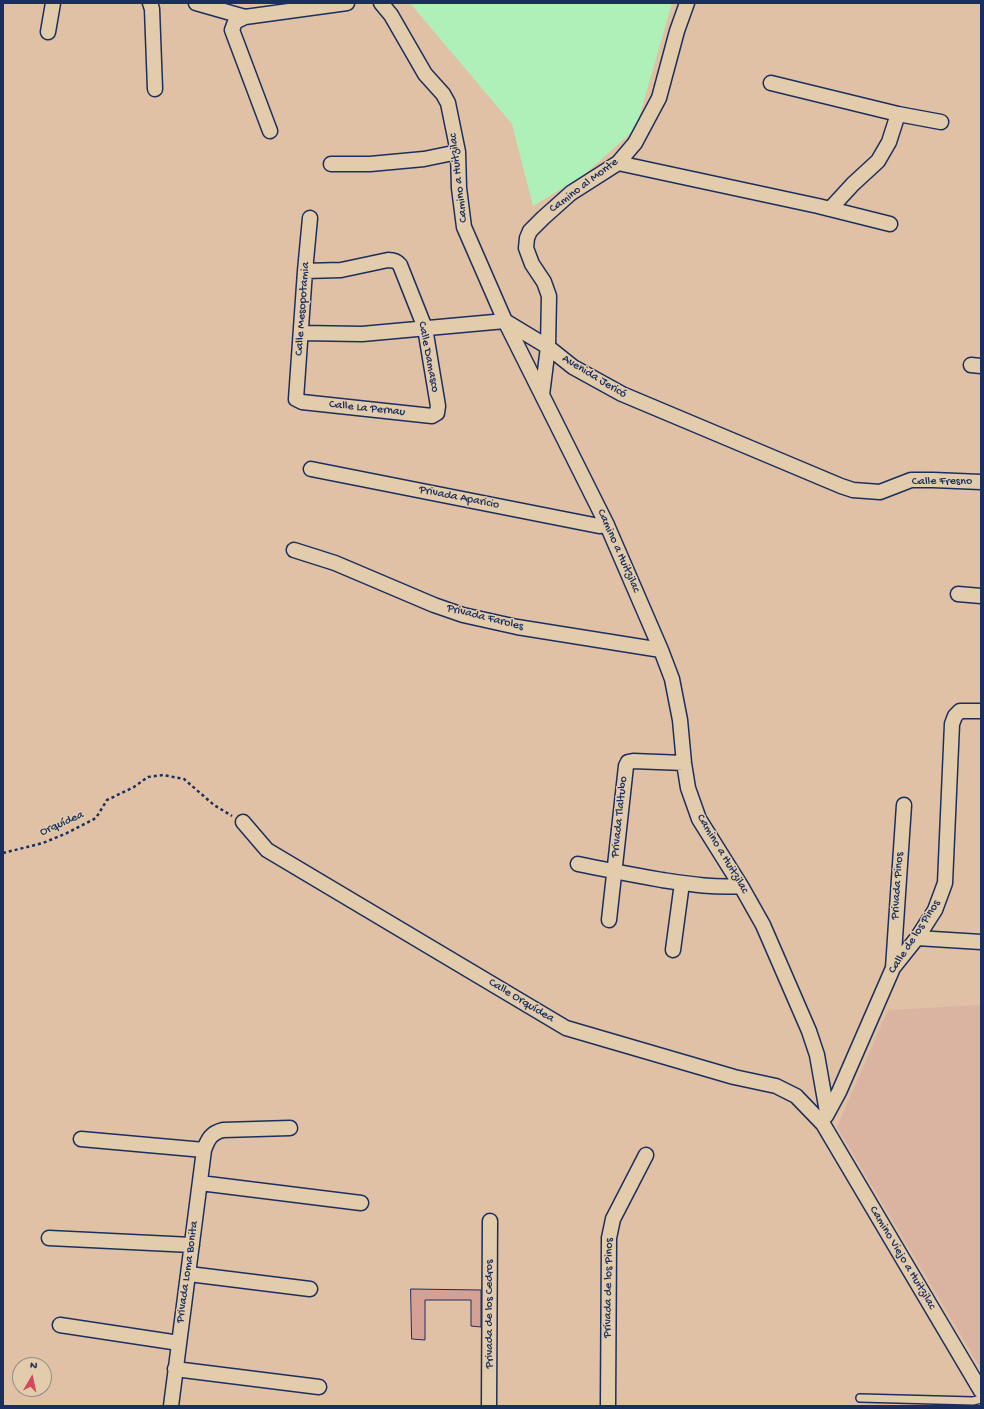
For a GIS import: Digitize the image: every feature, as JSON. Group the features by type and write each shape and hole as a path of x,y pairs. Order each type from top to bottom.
{"street":[{"path":"48,32 53,3"},
{"path":"150,3 152,9 155,89"},
{"path":"196,3 245,18"},
{"path":"270,131 232,30 235,22 245,18 347,3"},
{"name":"Camino a Huitzilac","path":"381,3 391,15 425,74 443,94 448,103 458,152 459,188 464,227 505,321 607,526 661,650 674,686 680,720 688,788 698,819 741,886 763,925 809,1031 817,1056 825,1118"},
{"name":"Camino al Monte","path":"542,395 548,347 550,303 544,282 532,264 526,248 527,238 530,231 542,218 570,193 618,162 635,143 659,98 677,31 687,3"},
{"path":"770,83 898,114 941,122"},
{"path":"830,209 853,184 878,161 889,142 898,114"},
{"path":"331,164 370,164 424,159 458,152"},
{"path":"618,162 830,209 890,224"},
{"name":"Calle Mesopotamia","path":"296,399 310,218"},
{"name":"Calle Damasco","path":"305,271 341,270 394,260 400,265 425,328 438,406 437,413"},
{"path":"301,333 362,334 505,321"},
{"name":"Avenida Jericó","path":"505,321 548,347 573,366 622,394 841,486 854,490 880,492"},
{"name":"Calle La Pernau","path":"296,399 302,402 432,416 437,413"},
{"name":"Privada Aparicio","path":"311,469 599,526 607,526"},
{"name":"Calle Fresno","path":"880,492 910,480 981,482"},
{"name":"Privada Faroles","path":"294,550 335,563 434,605 463,615 517,627 661,650"},
{"path":"958,594 981,596"},
{"name":"Calle de los Pinos","path":"825,1118 839,1092 893,968 917,938 935,910 945,883 952,724 955,716 960,711 981,711"},
{"name":"Privada Tlaltubo","path":"684,763 633,760 628,762 626,766 615,872 721,888 741,886"},
{"name":"Privada Pinos","path":"893,968 904,805"},
{"name":"Calle Orquídea","path":"243,822 267,850 566,1028 734,1077 776,1086 796,1096 825,1118"},
{"path":"578,864 615,872 609,920"},
{"path":"673,950 682,883"},
{"path":"917,938 981,942"},
{"name":"Camino Viejo a Huitzilac","path":"825,1118 981,1391"},
{"path":"81,1139 206,1144 216,1132 223,1130 290,1128"},
{"name":"Privada Loma Bonita","path":"171,1406 206,1144"},
{"name":"Privada de los Pinos","path":"608,1406 609,1238 613,1219 646,1155"},
{"path":"200,1183 361,1203"},
{"name":"Privada de los Cedros","path":"489,1406 490,1221"},
{"path":"50,1238 192,1245"},
{"path":"189,1274 310,1289"},
{"path":"60,1325 179,1343"},
{"path":"176,1369 319,1387"}],"lane":[{"path":"860,1398 973,1401 981,1399"}],"path":[{"name":"Orquídea","path":"3,853 43,843 67,833 96,818 107,800 134,787 148,777 163,775 184,779 214,805 243,822"}],"shaded area":[{"path":"981,1005 981,1369 837,1127 888,1010"}],"green space":[{"path":"410,3 672,3 636,128 584,175 533,206 512,124"}],"building":[{"path":"411,1289 481,1290 481,1327 471,1326 471,1300 425,1300 425,1340 412,1339"}]}
